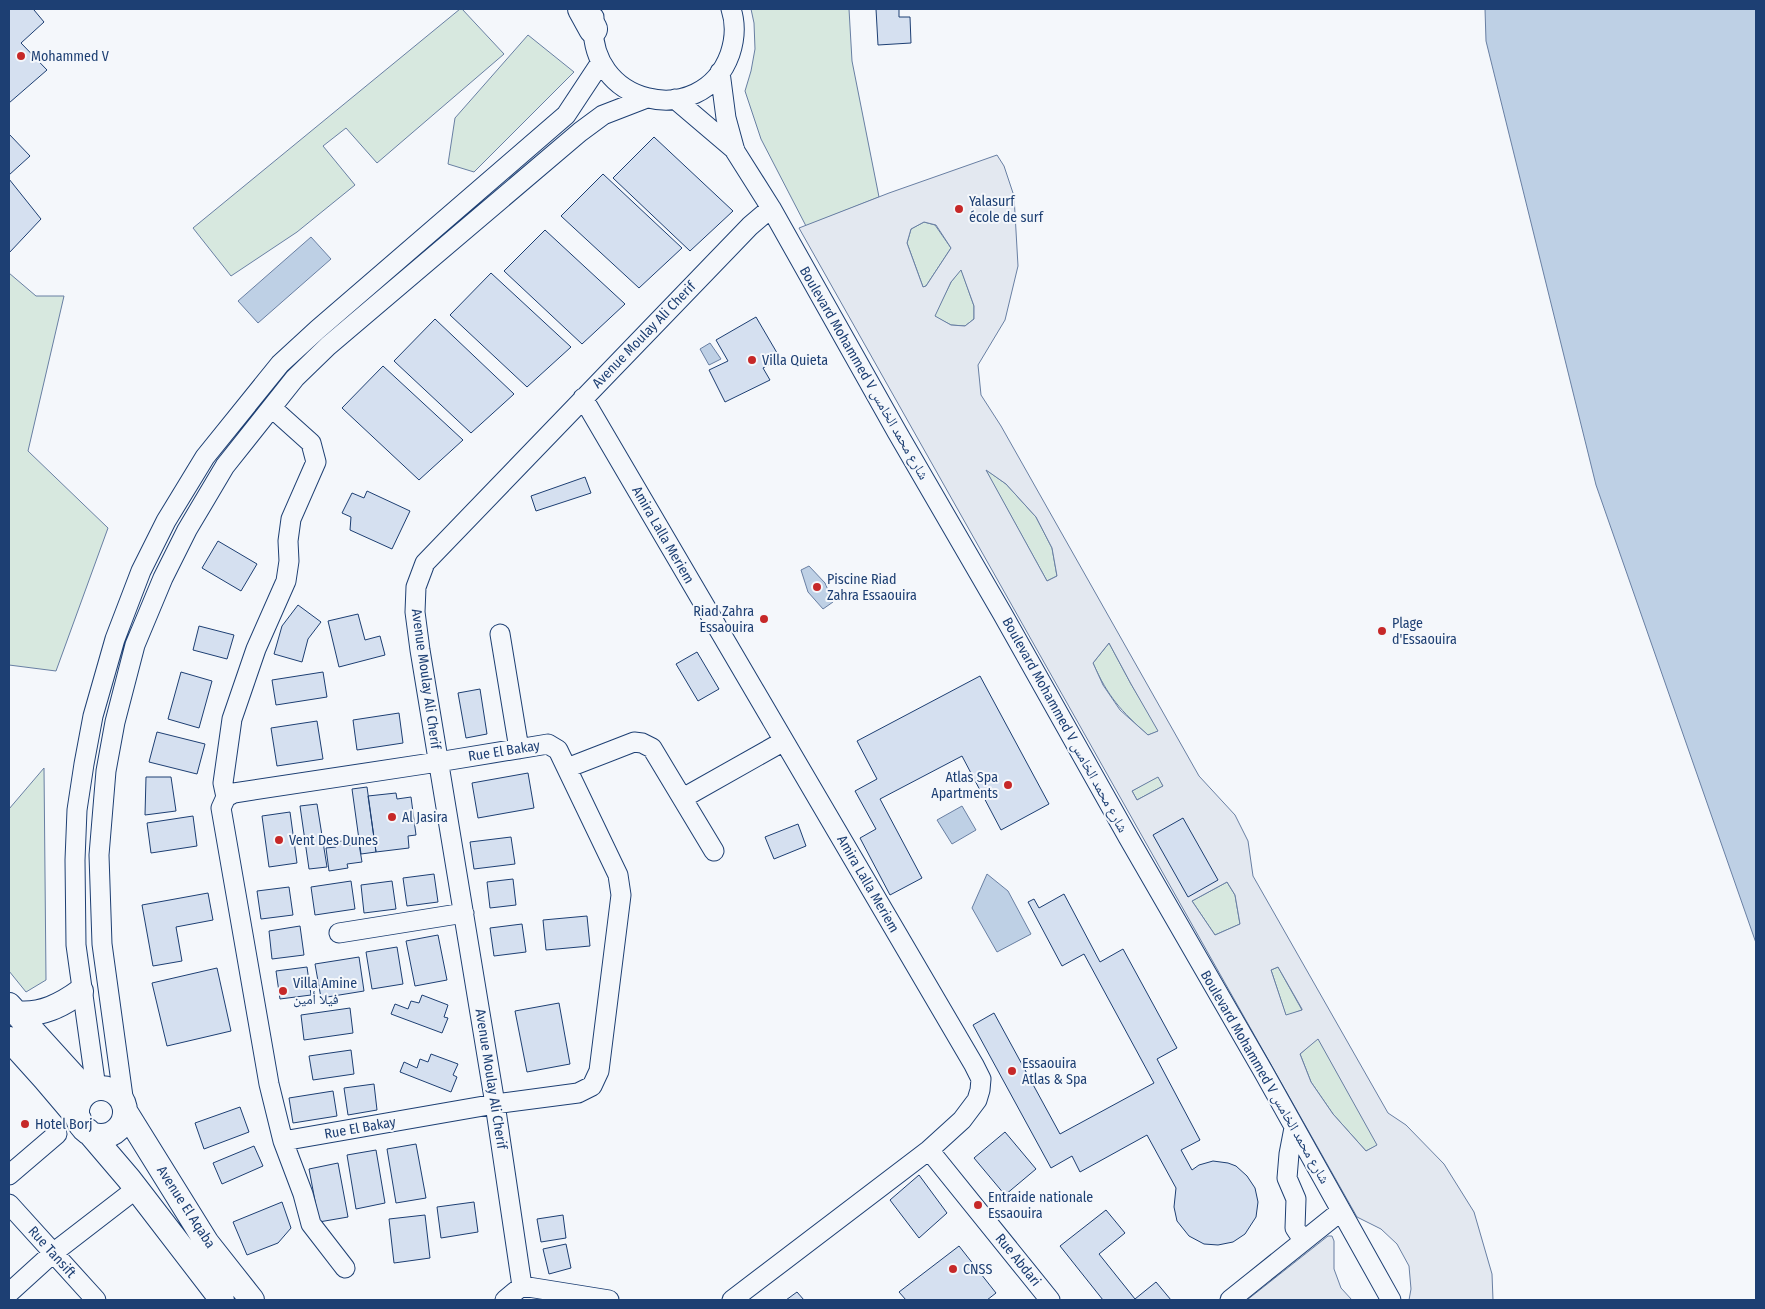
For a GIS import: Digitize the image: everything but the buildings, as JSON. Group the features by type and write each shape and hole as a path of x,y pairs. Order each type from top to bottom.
{"main road":[{"path":"13,1009 24,1014 46,1011 81,991"},
{"path":"13,1009 92,1090"},
{"name":"Avenue El Aqaba","path":"9,1039 45,1079 136,1189 222,1300"},
{"path":"110,1089 116,1093 124,1107 121,1125 109,1134 102,1135 83,1125 79,1104 82,1097 92,1090 110,1089"},
{"name":"Avenue El Aqaba","path":"124,1107 207,1242 252,1300"}],"street":[{"path":"590,16 595,46 601,62 612,78 628,91 646,98 674,100 692,94 708,85 728,60 733,46 735,31 734,16 731,9"},
{"path":"92,1090 76,945 75,860 77,810 93,716 114,640 141,571 166,521 205,457 280,364 324,323 566,115 601,62"},
{"path":"720,72 726,118 735,151"},
{"path":"124,1107 102,944 99,855 106,771 115,722 136,645 162,578 187,530 225,466 295,378 328,346 557,150 603,116 646,98"},
{"path":"674,100 735,151"},
{"name":"Boulevard Mohammed V شارع محمد الخامس","path":"735,151 771,208 1391,1300"},
{"name":"Avenue Moulay Ali Cherif","path":"522,1286 495,1104 415,612 416,587 425,563 750,226 771,208"},
{"name":"Amira Lalla Meriem","path":"583,398 981,1079 977,1100 962,1120 929,1150 732,1300"},
{"path":"272,408 311,443 316,462 291,519 286,582 256,649 232,719 223,783 226,797 221,808 269,1084 282,1141 303,1194 311,1224 346,1268"},
{"path":"500,634 519,748"},
{"path":"683,798 784,741"},
{"path":"566,768 634,742 642,743 652,748 714,851"},
{"name":"Rue El Bakay","path":"226,797 234,793 548,744 558,750 618,874 621,895 599,1071 592,1086 578,1093 495,1104 282,1141"},
{"path":"339,932 464,913"},
{"path":"1294,1128 1287,1178 1296,1199 1294,1228 1303,1240"},
{"path":"9,1175 57,1134"},
{"name":"Rue Abdari","path":"929,1150 1050,1300"},
{"path":"9,1293 53,1253 136,1189"},
{"name":"Rue Tansift","path":"9,1204 96,1300"},
{"path":"1230,1300 1341,1211"},
{"path":"505,1300 522,1286 609,1300"}],"shaded area":[{"path":"460,9 504,54 377,163 346,128 323,146 355,185 297,232 231,276 193,228"},
{"path":"751,9 849,9 852,61 879,197 806,226 761,139 745,91 755,49 754,23"},
{"path":"528,35 574,72 474,172 448,164 455,118"},
{"path":"997,155 1004,166 1014,196 1018,266 1005,320 978,365 981,395 1001,426 1199,776 1235,815 1248,841 1253,876 1388,1113 1406,1125 1444,1164 1474,1212 1492,1274 1493,1300 1409,1300 1411,1289 1409,1266 1397,1244 1381,1229 1357,1217 799,228 889,193","holes":["924,222 936,225 951,248 926,286 923,287 907,243 911,229","961,270 974,306 974,319 965,326 951,325 935,316 951,282","986,470 1006,484 1036,517 1052,548 1057,576 1047,581","1109,643 1158,731 1148,735 1120,710 1103,685 1093,663","1158,777 1163,786 1137,800 1132,791","1227,882 1235,895 1240,924 1215,935 1192,901","1278,967 1302,1009 1286,1015 1271,970","1318,1039 1377,1145 1366,1151 1333,1114 1311,1082 1300,1054"]},
{"path":"924,222 935,225 951,248 926,286 923,287 907,243 911,229"},
{"path":"961,269 974,306 974,319 965,326 951,325 934,316 951,282"},
{"path":"9,273 36,296 64,296 28,451 108,528 56,671 9,665"},
{"path":"985,469 1006,484 1036,517 1052,548 1057,576 1047,581"},
{"path":"1109,643 1159,731 1148,735 1123,711 1104,685 1093,663"},
{"path":"44,768 46,980 26,992 9,971 9,809"},
{"path":"1158,776 1163,786 1137,800 1132,791"},
{"path":"1227,882 1235,895 1240,924 1215,935 1192,901"},
{"path":"1278,967 1302,1010 1286,1016 1271,970"},
{"path":"1318,1038 1378,1145 1366,1151 1333,1114 1311,1082 1300,1054"},
{"path":"1328,1236 1332,1236 1334,1241 1334,1269 1341,1288 1352,1300 1247,1300"}],"water":[{"path":"1485,9 1756,9 1756,943 1596,485 1486,41"},
{"path":"311,237 331,259 258,323 238,301"},
{"path":"710,343 721,359 709,365 700,349"},
{"name":"Piscine Riad Zahra Essaouira","path":"809,566 825,583 833,602 823,609 808,592 801,570"},
{"path":"962,806 976,830 952,844 937,820"},
{"path":"987,874 1008,891 1031,934 997,952 972,908"}],"place":[{"name":"Mohammed V","path":"21,56"},
{"name":"Yalasurf école de surf","path":"959,209"},
{"name":"Villa Quieta","path":"752,360"},
{"name":"Piscine Riad Zahra Essaouira","path":"817,587"},
{"name":"Riad Zahra Essaouira","path":"764,619"},
{"name":"Plage d'Essaouira","path":"1382,631"},
{"name":"Atlas Spa Apartments","path":"1008,785"},
{"name":"Al Jasira","path":"392,817"},
{"name":"Vent Des Dunes","path":"279,840"},
{"name":"Villa Amine فيلا أمين","path":"283,991"},
{"name":"Essaouira Atlas & Spa","path":"1012,1071"},
{"name":"Hotel Borj","path":"25,1124"},
{"name":"Entraide nationale Essaouira","path":"978,1205"},
{"name":"CNSS","path":"953,1269"}]}
